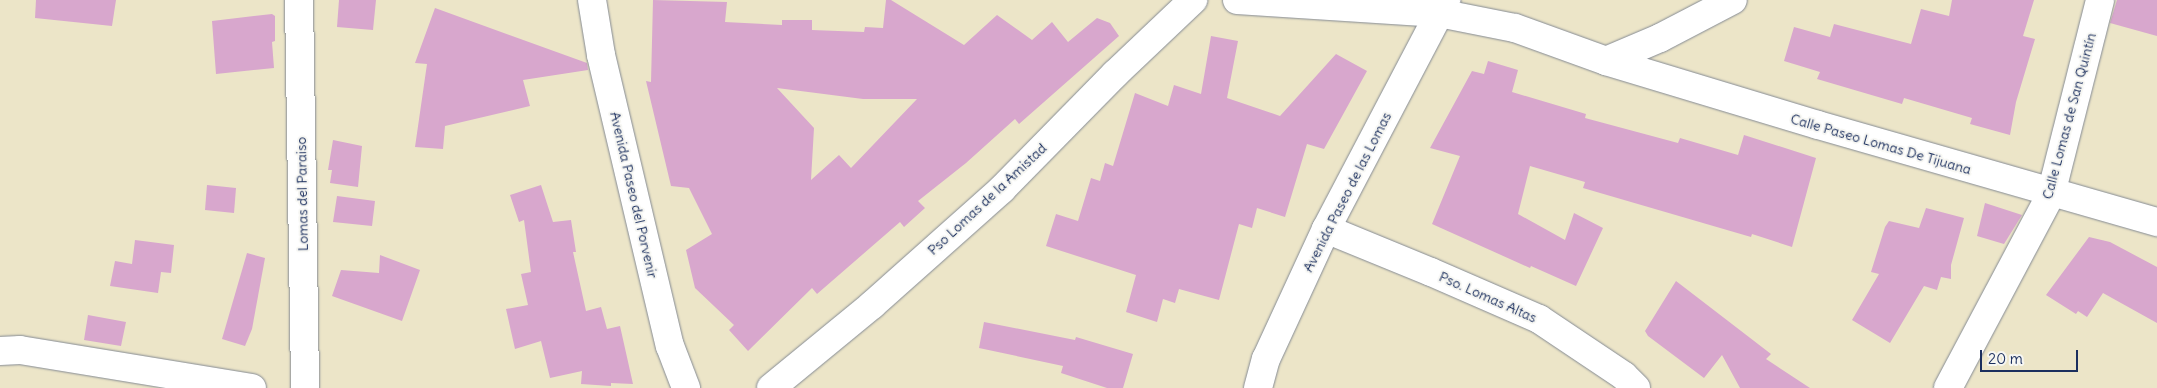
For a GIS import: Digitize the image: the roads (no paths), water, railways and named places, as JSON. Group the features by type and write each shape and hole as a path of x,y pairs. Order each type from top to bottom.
{"street":[{"name":"Lomas del Paraiso","path":"299,0 305,388"},
{"name":"Avenida Paseo del Porvenir","path":"592,0 601,55 668,337 686,388"},
{"name":"Pso Lomas de la Amistad","path":"772,388 872,305 1002,189 1115,74 1193,0"},
{"path":"1237,0 1443,6"},
{"path":"1606,61 1660,38 1733,0"},
{"name":"Calle Lomas de San Quintín","path":"1948,388 2051,194 2100,0"},
{"name":"Calle Paseo Lomas De Tijuana","path":"1443,6 1514,28 1606,61 2051,194 2157,222"},
{"name":"Avenida Paseo de las Lomas","path":"1258,388 1266,360 1326,229 1443,6"},
{"name":"Pso. Lomas Altas","path":"1326,229 1539,319 1624,376 1636,388"},
{"path":"0,352 20,350 252,388"}]}
